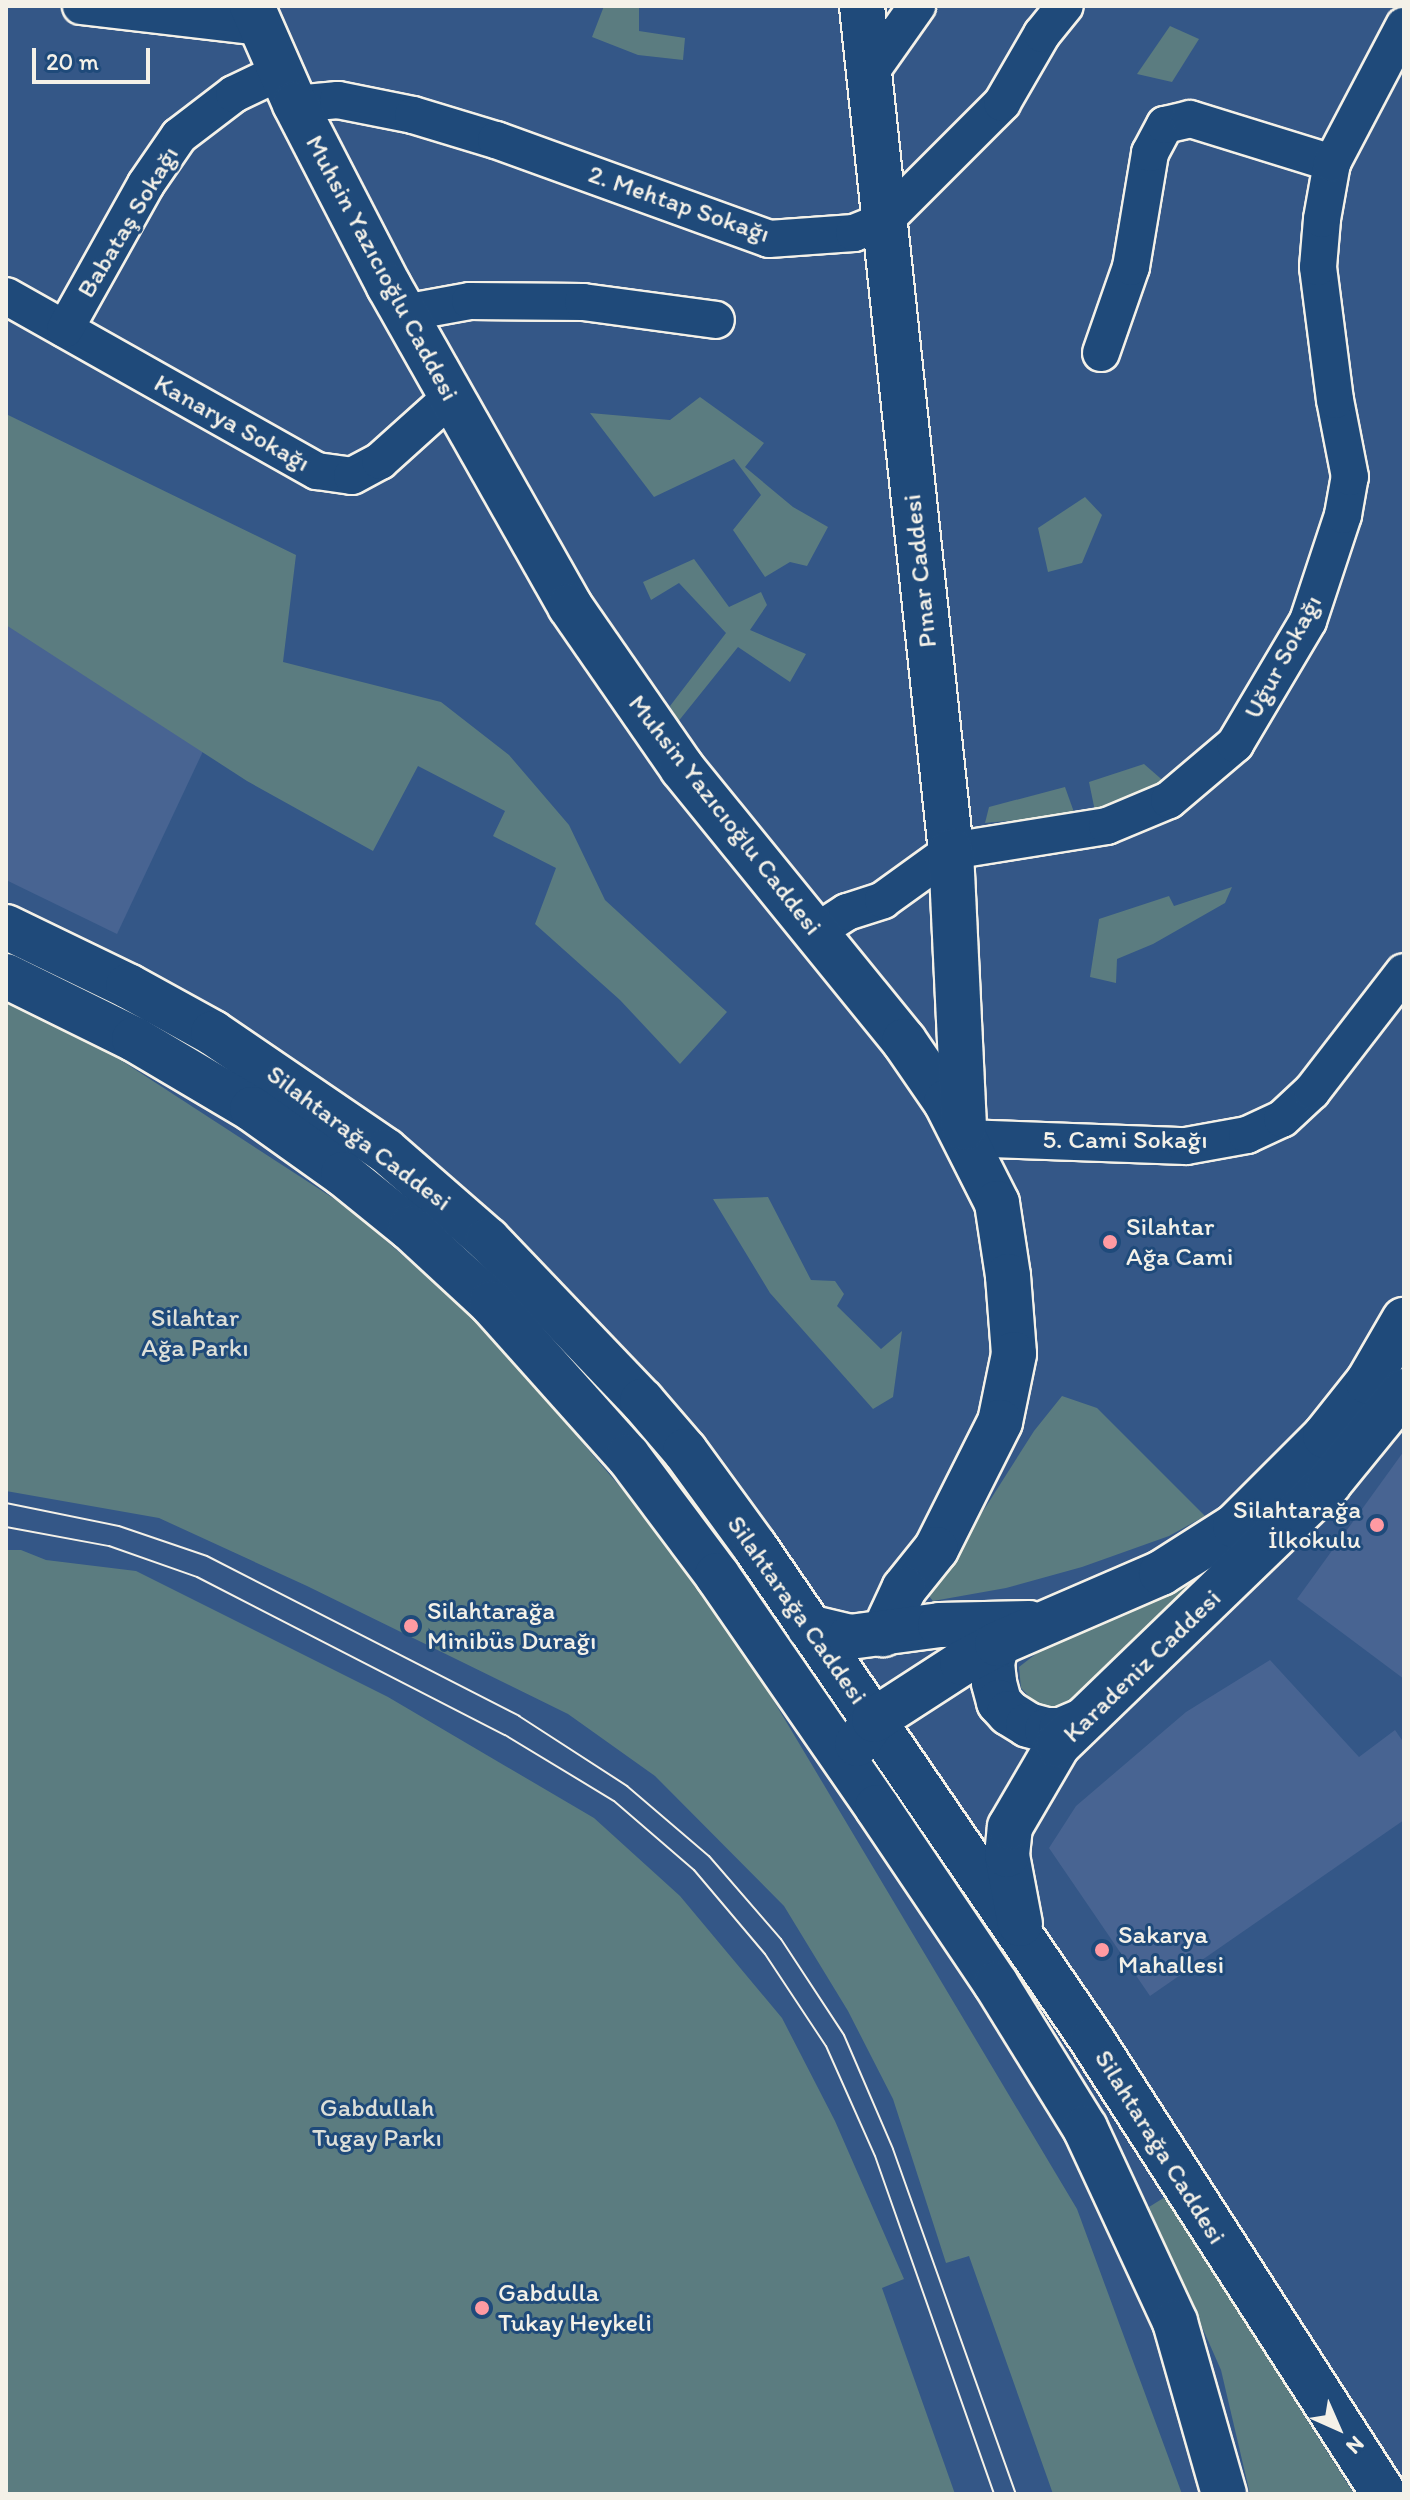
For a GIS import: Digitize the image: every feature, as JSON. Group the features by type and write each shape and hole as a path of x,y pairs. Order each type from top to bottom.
{"main road":[{"name":"Pınar Caddesi","path":"862,6 867,77 951,851 964,1138"},
{"name":"Muhsin Yazıcıoğlu Caddesi","path":"256,16 288,88 404,313 570,606 682,768 904,1041 946,1102 997,1203 1008,1276 1014,1354 1000,1422 936,1549 904,1589 883,1634"},
{"name":"Silahtarağa Caddesi","path":"6,927 128,986 249,1056 386,1151 444,1200 535,1286 642,1401 685,1451 809,1627 1092,2040 1384,2494"},
{"name":"Silahtarağa Caddesi","path":"6,976 134,1039 252,1109 365,1192 491,1303 628,1456 676,1518 854,1774 996,1984 1085,2128 1175,2322 1224,2494"},
{"name":"Karadeniz Caddesi","path":"874,1720 911,1694 997,1644 1161,1573 1235,1526 1325,1436 1368,1382 1404,1320"},
{"name":"Karadeniz Caddesi","path":"1025,1946 1007,1855 1010,1827 1038,1775 1080,1722 1329,1483 1404,1391"},
{"path":"809,1627 850,1637 940,1625 1046,1623"},
{"path":"997,1644 992,1663 994,1683 999,1702 1009,1713 1028,1725 1047,1730 1061,1730 1080,1722"},
{"path":"854,1774 857,1742 874,1720"}],"street":[{"path":"81,6 256,16"},
{"path":"867,77 917,6"},
{"name":"2. Mehtap Sokağı","path":"288,88 413,115 496,140 769,239 854,233 884,221 1002,103 1042,34 1065,6"},
{"name":"Uğur Sokağı","path":"816,932 847,912 883,900 951,851 1107,826 1169,800 1235,744 1308,621 1340,527 1350,477 1335,400 1318,267 1332,163 1404,26"},
{"name":"Babataş Sokağı","path":"65,329 146,184 179,136 234,94 288,88"},
{"path":"1101,353 1131,267 1150,153 1165,125 1190,119 1332,163"},
{"name":"Kanarya Sokağı","path":"6,296 317,471 352,476 380,461 450,398"},
{"path":"404,313 470,301 583,302 716,320"},
{"name":"5. Cami Sokağı","path":"964,1138 1186,1146 1247,1135 1282,1119 1312,1091 1404,972"}],"shaded area":[{"path":"6,623 205,747 117,934 6,880"},
{"name":"Silahtarağa İlkokulu","path":"1404,1451 1404,1679 1297,1599"},
{"path":"1270,1660 1359,1757 1395,1730 1404,1743 1404,1820 1150,1996 1049,1848 1076,1806 1186,1712"}],"green space":[{"path":"604,6 639,6 639,31 685,38 683,60 638,55 592,37"},
{"path":"1170,26 1199,39 1172,82 1137,74"},
{"path":"700,397 764,443 745,467 793,507 828,527 807,566 790,562 765,577 733,530 761,495 734,459 654,497 590,413 670,420"},
{"path":"6,414 296,555 283,662 441,702 509,755 569,825 605,900 727,1012 680,1064 620,1000 535,924 556,868 493,836 505,811 418,766 373,851 247,781 6,625"},
{"path":"1085,497 1102,515 1082,563 1048,572 1038,528"},
{"path":"694,559 729,607 761,592 767,605 750,630 806,654 790,682 738,647 677,723 670,706 726,633 679,583 651,600 643,582"},
{"path":"1144,764 1167,784 1096,816 1089,782"},
{"path":"1065,787 1075,815 985,823 989,807"},
{"path":"1232,887 1225,903 1153,944 1117,959 1116,983 1090,977 1099,919 1169,896 1174,906"},
{"name":"Silahtar Ağa Parkı","path":"6,999 76,1031 350,1209 483,1326 707,1589 1077,2209 1182,2494 1053,2494 969,2256 946,2263 893,2099 848,2011 784,1906 655,1776 568,1714 307,1586 159,1518 6,1491"},
{"path":"768,1197 811,1280 835,1281 844,1294 837,1306 881,1349 902,1331 893,1397 873,1409 770,1293 713,1199"},
{"path":"1062,1396 1097,1408 1205,1516 1169,1536 1082,1567 1006,1588 933,1601 928,1595 943,1561 971,1530 1034,1431"},
{"name":"Gabdullah Tugay Parkı","path":"6,1550 21,1550 46,1560 136,1571 388,1697 594,1818 680,1896 782,2018 835,2121 904,2279 882,2288 955,2494 6,2494"},
{"path":"1192,1577 1200,1588 1066,1706 1039,1707 1021,1688 1019,1667 1037,1653"},
{"path":"1165,2197 1354,2494 1250,2494 1221,2370 1149,2207"}],"tram line":[{"path":"6,1503 119,1526 207,1556 519,1716 627,1786 709,1856 781,1939 844,2035 893,2149 1016,2494"},
{"path":"6,1527 109,1546 197,1577 505,1735 614,1801 694,1870 765,1954 826,2046 875,2156 994,2494"}],"place":[{"name":"Silahtar Ağa Cami","path":"1110,1242"},
{"name":"Silahtarağa İlkokulu","path":"1377,1525"},
{"name":"Silahtarağa Minibüs Durağı","path":"411,1626"},
{"name":"Sakarya Mahallesi","path":"1102,1950"},
{"name":"Gabdulla Tukay Heykeli","path":"482,2308"}]}
